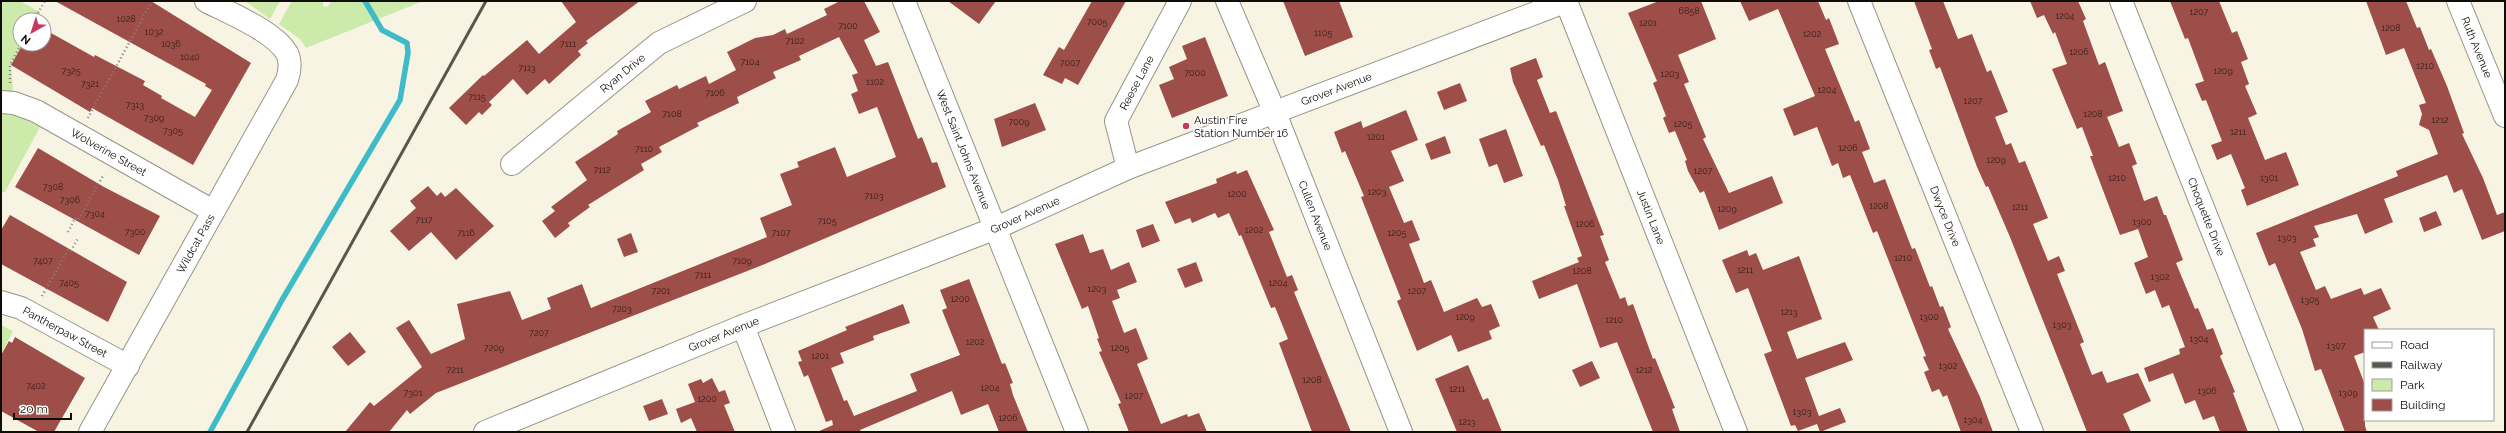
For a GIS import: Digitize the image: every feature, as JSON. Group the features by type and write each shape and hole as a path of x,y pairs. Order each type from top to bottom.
{"street":[{"name":"Wildcat Pass","path":"90,432 287,80 290,70 287,53 271,36 206,1"},
{"name":"Ryan Drive","path":"512,164 659,43 745,1"},
{"name":"West Saint Johns Avenue","path":"904,1 1077,432"},
{"name":"Reese Lane","path":"1128,168 1116,121 1180,1"},
{"name":"Cullen Avenue","path":"1227,1 1275,113 1401,432"},
{"name":"Grover Avenue","path":"485,432 743,326 996,228 1128,168 1566,1"},
{"name":"Justin Lane","path":"1566,1 1736,432"},
{"name":"Dwyce Drive","path":"1859,1 2032,432"},
{"name":"Choquette Drive","path":"2121,1 2292,432"},
{"name":"Ruth Avenue","path":"2458,1 2505,116"},
{"name":"Wolverine Street","path":"6,93 14,103 36,111 213,211"},
{"name":"Pantherpaw Street","path":"1,302 21,308 128,366"},
{"path":"743,326 784,432"}],"path":[{"path":"39,12 45,1"},
{"path":"87,121 152,1"},
{"path":"6,93 10,65 17,52"},
{"path":"68,232 75,218 78,220 104,174"},
{"path":"42,296 68,250 70,252 78,238"}],"green space":[{"path":"1,1 20,1 40,12 12,12 12,52 18,52 11,65 13,92 1,92"},
{"path":"245,1 280,1 270,19"},
{"path":"292,1 323,1 323,6 327,7 332,1 423,1 306,48 300,39 279,24"},
{"path":"1,113 19,116 40,127 5,192 1,192"},
{"path":"1,325 13,331 1,354"}],"building":[{"path":"55,1 151,1 251,63 193,165 92,108 90,112 11,65 18,52 52,52 52,34 94,57 95,55 145,81 143,85 162,96 161,98 195,117 212,90 205,86 206,84"},
{"path":"561,1 640,1 586,41 588,43 578,51 581,55 549,84 545,79 527,95 513,79 489,102 492,105 482,115 479,112 466,125 449,108 483,75 484,76 527,40 539,54 576,22"},
{"path":"840,1 864,1 880,32 864,40 876,66 888,62 918,139 922,137 932,163 937,162 946,187 760,266 436,393 410,414 407,410 389,432 345,432 370,402 374,406 422,367 396,328 409,320 431,354 465,339 457,304 510,291 522,320 551,309 547,298 582,284 591,308 767,237 760,218 792,205 780,174 799,167 797,162 835,147 847,177 896,157 877,107 859,114 851,94 858,91 852,75 858,73 839,37 799,56 801,60 773,72 776,78 737,97 739,103 697,123 699,126 659,147 662,152 641,164 644,170 588,205 590,207 568,223 570,226 555,238 542,221 555,211 551,207 587,180 575,162 618,134 617,131 651,112 645,101 677,85 679,89 706,76 709,84 736,70 727,52 755,38 773,35 785,29 787,34 827,15 824,9"},
{"path":"948,1 996,1 979,24"},
{"path":"1092,1 1126,1 1078,85 1065,78 1062,84 1043,75 1059,47 1064,50"},
{"path":"1283,1 1339,1 1353,37 1305,56"},
{"path":"1659,1 1701,1 1716,39 1678,55 1689,82 1684,84 1706,137 1703,139 1729,193 1772,176 1783,203 1719,230 1704,191 1700,193 1688,171 1685,161 1687,160 1675,131 1669,133 1663,118 1666,116 1653,83 1657,81 1628,13"},
{"path":"1740,1 1818,1 1826,20 1829,18 1839,44 1825,49 1855,122 1859,120 1870,149 1862,152 1874,183 1885,179 1912,249 1915,248 1930,287 1932,286 1940,307 1943,306 1951,327 1948,329 1980,397 1993,432 1961,432 1947,395 1943,397 1939,389 1932,392 1924,372 1929,370 1923,357 1926,356 1877,231 1873,233 1850,175 1843,178 1838,163 1832,166 1817,127 1794,136 1783,109 1815,96 1778,9 1749,21"},
{"path":"1914,1 1943,1 1958,39 1972,34 1987,72 1991,70 2008,112 1995,117 2006,145 2011,143 2019,163 2025,161 2048,218 2033,224 2048,261 2059,256 2065,271 2057,274 2084,342 2080,344 2092,375 2102,371 2107,383 2138,373 2151,401 2123,414 2131,432 2087,432 2010,237 1988,186 1986,187 1977,167 1940,67 1936,69 1929,50 1932,49"},
{"path":"2030,1 2078,1 2086,19 2083,21 2099,65 2105,62 2123,111 2107,117 2119,147 2129,143 2137,164 2132,166 2144,201 2157,196 2164,215 2166,215 2183,260 2176,263 2195,309 2198,308 2207,330 2213,328 2223,354 2220,356 2235,392 2233,393 2248,432 2220,432 2214,416 2203,420 2195,400 2185,404 2173,373 2149,382 2144,368 2180,354 2179,349 2185,347 2169,305 2162,308 2155,290 2146,294 2134,263 2148,257 2138,229 2120,235 2090,156 2093,156 2082,127 2077,129 2052,69 2067,64 2055,32 2053,34 2044,15 2037,18"},
{"path":"2170,1 2219,1 2232,33 2237,31 2248,59 2241,62 2249,84 2245,86 2257,114 2248,118 2265,160 2286,152 2299,185 2247,206 2241,190 2245,188 2231,154 2217,160 2211,145 2222,141 2206,100 2202,101 2195,84 2204,81 2188,38 2185,39"},
{"path":"2366,1 2406,1 2417,28 2420,27 2429,50 2431,49 2447,86 2464,133 2462,134 2483,178 2497,215 2505,212 2505,231 2482,240 2462,189 2454,193 2447,175 2384,199 2393,222 2365,234 2357,214 2314,226 2319,237 2313,239 2316,246 2300,252 2316,290 2325,286 2331,299 2361,288 2364,295 2381,288 2391,309 2373,317 2379,329 2364,329 2364,352 2354,356 2364,382 2364,421 2367,432 2345,432 2321,369 2315,371 2302,329 2275,263 2269,266 2256,233 2398,176 2396,171 2438,154 2429,130 2419,125 2422,114 2419,105 2426,103 2404,48 2386,55"},
{"path":"1205,37 1228,96 1172,118 1159,85 1174,79 1169,67 1187,59 1182,46"},
{"path":"1536,58 1543,77 1537,80 1550,113 1556,111 1604,235 1600,236 1609,260 1605,262 1620,299 1625,297 1628,306 1633,304 1653,359 1655,358 1675,408 1672,409 1680,432 1653,432 1617,342 1600,348 1577,284 1539,299 1532,281 1579,262 1577,258 1582,256 1564,206 1566,206 1558,180 1544,145 1541,146 1513,82 1510,68"},
{"path":"1460,83 1467,101 1444,110 1437,92"},
{"path":"1035,103 1046,130 1002,147 994,119"},
{"path":"1406,110 1418,140 1391,151 1404,181 1389,187 1404,223 1412,220 1420,240 1409,244 1424,283 1431,280 1444,312 1477,298 1482,307 1491,304 1500,326 1489,331 1492,339 1458,352 1451,335 1417,351 1397,301 1401,299 1361,197 1364,196 1345,151 1342,153 1334,132 1361,121 1363,128"},
{"path":"1506,129 1523,176 1504,183 1497,164 1489,167 1479,139"},
{"path":"1445,136 1451,153 1431,160 1425,144"},
{"path":"38,148 104,187 160,216 139,255 15,187"},
{"path":"1247,170 1274,230 1269,232 1287,277 1292,275 1298,290 1294,292 1351,432 1312,432 1279,343 1288,339 1275,307 1271,308 1241,235 1239,236 1229,213 1218,218 1215,213 1192,223 1190,218 1175,224 1165,202 1217,183 1216,179 1236,171 1237,174"},
{"path":"428,186 437,196 441,192 445,197 456,188 494,226 456,260 431,232 409,251 390,231 416,208 410,201"},
{"path":"2436,211 2442,225 2424,232 2419,218"},
{"path":"10,215 127,282 108,322 1,264 1,230"},
{"path":"1153,224 1160,241 1142,248 1136,230"},
{"path":"631,233 638,252 624,257 617,239"},
{"path":"1083,234 1090,253 1103,249 1111,270 1129,262 1137,282 1117,290 1120,298 1112,301 1124,333 1136,328 1148,359 1137,364 1161,424 1187,414 1188,417 1199,413 1207,432 1129,432 1118,404 1121,403 1099,352 1102,351 1097,339 1099,338 1088,306 1082,309 1055,244"},
{"path":"1747,250 1749,256 1756,253 1763,270 1799,256 1822,319 1787,332 1797,359 1845,342 1853,360 1805,378 1819,416 1840,408 1846,422 1820,432 1817,424 1798,431 1795,425 1791,426 1764,354 1772,351 1748,288 1736,293 1722,260"},
{"path":"1196,262 1203,281 1185,288 1177,269"},
{"path":"969,279 1002,364 1005,363 1013,383 1010,384 1013,395 1028,432 999,432 988,404 961,415 952,391 860,430 861,432 817,432 833,425 832,420 826,422 808,375 804,377 798,362 802,361 798,351 847,330 845,327 903,304 910,323 873,336 874,340 840,353 844,363 831,368 844,401 847,400 854,416 917,391 910,374 960,355 942,310 947,308 940,290"},
{"path":"350,332 366,352 348,366 332,347"},
{"path":"15,337 85,378 54,432 39,432 1,411 1,355 9,341 12,343"},
{"path":"1592,361 1600,378 1580,387 1572,370"},
{"path":"1468,365 1483,400 1488,398 1502,432 1457,432 1435,379"},
{"path":"712,378 719,392 725,390 730,403 724,405 735,432 697,432 691,418 681,423 676,409 695,402 688,384 701,379 703,383"},
{"path":"662,399 668,414 649,421 643,406"}],"waterway":[{"path":"210,432 282,300 400,100 408,53 407,43 382,30 365,1"}],"railway":[{"path":"247,432 486,1"}],"place":[{"name":"Austin Fire Station Number 16","path":"1186,126"}]}
